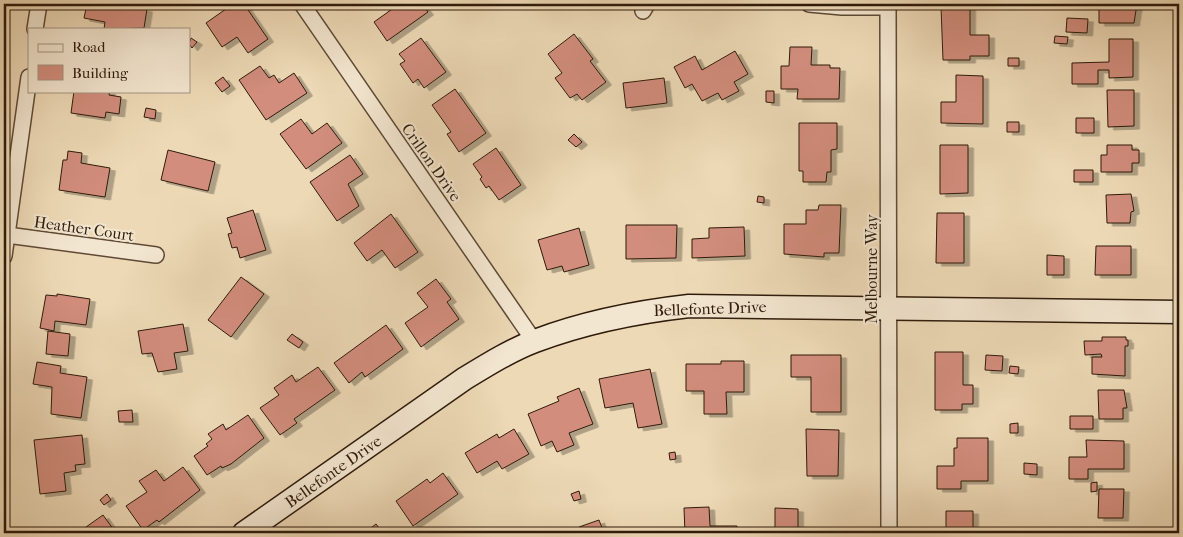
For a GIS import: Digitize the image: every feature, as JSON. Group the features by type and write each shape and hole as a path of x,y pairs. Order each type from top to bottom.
{"street":[{"path":"35,28 39,4"},
{"name":"Crillon Drive","path":"302,4 534,341"},
{"path":"809,4 842,7 888,5"},
{"name":"Melbourne Way","path":"888,5 888,533"},
{"path":"4,256 28,84"},
{"name":"Heather Court","path":"7,235 156,255"},
{"name":"Bellefonte Drive","path":"244,533 464,379 534,341 605,319 637,312 689,306 1179,312"}],"building":[{"path":"87,4 138,4 137,8 147,9 144,28 104,28 105,22 84,18"},
{"path":"233,4 244,4 268,39 248,53 237,37 222,47 206,23"},
{"path":"392,4 422,4 428,12 387,41 374,22 395,7"},
{"path":"1099,4 1137,4 1134,23 1099,23"},
{"path":"941,7 970,7 970,35 989,35 989,56 970,56 970,60 943,60"},
{"path":"1067,18 1088,19 1087,33 1066,32"},
{"path":"574,34 593,59 590,61 606,82 582,100 577,94 570,98 555,78 562,73 548,54"},
{"path":"1055,36 1068,37 1067,44 1054,43"},
{"path":"191,38 197,42 192,48 190,45"},
{"path":"421,38 446,72 424,88 418,79 413,83 400,64 405,61 399,54"},
{"path":"1109,39 1133,39 1133,77 1109,78 1109,70 1098,70 1098,84 1072,84 1072,63 1109,62"},
{"path":"790,47 812,47 811,65 830,65 830,68 840,68 839,99 797,99 798,89 781,89 781,66 789,66"},
{"path":"735,51 748,74 734,82 739,91 722,100 718,93 702,101 692,84 685,88 674,67 695,56 702,70"},
{"path":"1008,58 1019,58 1019,66 1008,66"},
{"path":"260,66 269,78 274,75 279,83 294,73 307,93 266,120 239,80"},
{"path":"956,75 983,76 983,124 941,123 941,102 956,102"},
{"path":"223,77 230,86 222,92 215,83"},
{"path":"664,78 667,103 626,108 623,83"},
{"path":"455,89 486,133 459,152 447,134 451,132 432,105"},
{"path":"1107,90 1134,90 1134,126 1108,127"},
{"path":"766,91 774,91 774,103 766,102"},
{"path":"74,92 110,92 109,95 121,97 119,114 106,112 105,118 71,113"},
{"path":"146,108 156,110 155,119 144,117"},
{"path":"1076,118 1094,118 1094,133 1076,133"},
{"path":"301,119 312,134 327,123 342,143 306,169 280,134"},
{"path":"1007,122 1019,122 1019,132 1007,132"},
{"path":"799,123 837,123 837,149 831,150 831,172 827,172 826,182 803,182 803,171 799,171"},
{"path":"574,134 582,142 576,147 568,140"},
{"path":"940,145 968,145 968,193 940,194"},
{"path":"1107,145 1132,145 1132,150 1139,150 1139,163 1132,163 1132,172 1101,172 1101,155 1107,155"},
{"path":"496,148 521,185 499,200 489,186 486,188 480,179 482,177 473,164"},
{"path":"168,150 215,162 208,191 161,180"},
{"path":"68,151 82,153 81,163 110,168 105,197 59,190 63,160 67,160"},
{"path":"350,155 363,174 348,184 359,206 337,221 310,182"},
{"path":"1074,170 1093,170 1093,182 1074,182"},
{"path":"1131,194 1134,211 1131,212 1130,223 1107,223 1106,195"},
{"path":"758,196 764,197 764,203 757,202"},
{"path":"819,205 841,205 839,253 824,253 824,257 784,254 784,224 806,224 806,210 818,210"},
{"path":"253,210 266,250 240,258 237,247 232,248 228,234 232,233 227,218"},
{"path":"937,213 964,213 964,263 936,263"},
{"path":"391,214 418,252 395,268 382,250 367,261 354,243"},
{"path":"626,225 677,225 676,258 626,259"},
{"path":"744,227 745,256 692,258 692,239 709,238 709,228"},
{"path":"579,228 589,265 564,272 562,266 547,270 538,240"},
{"path":"1096,246 1131,246 1131,275 1095,275"},
{"path":"1047,255 1064,256 1064,275 1047,275"},
{"path":"241,277 264,294 231,337 208,320"},
{"path":"436,279 451,299 447,302 459,319 421,347 405,323 428,307 417,293"},
{"path":"57,294 90,299 86,325 55,321 54,331 40,328 46,295 57,296"},
{"path":"183,324 188,351 174,353 177,369 158,372 152,353 142,354 138,331"},
{"path":"386,325 403,349 365,377 362,372 349,383 334,363"},
{"path":"48,331 70,334 68,356 46,354"},
{"path":"292,334 303,342 299,348 287,340"},
{"path":"1102,337 1126,337 1126,340 1128,340 1128,346 1125,346 1125,376 1092,374 1092,357 1102,357 1101,354 1085,355 1084,341 1102,341"},
{"path":"935,352 963,352 963,385 973,385 973,404 962,404 962,410 935,410"},
{"path":"791,355 841,355 841,412 811,412 811,377 791,377"},
{"path":"986,355 1003,356 1002,371 985,370"},
{"path":"721,361 744,361 744,392 726,392 727,414 704,414 704,391 686,391 686,364 721,364"},
{"path":"37,362 61,366 60,373 87,377 81,418 51,414 52,387 33,384"},
{"path":"1010,366 1019,367 1018,374 1009,373"},
{"path":"318,367 335,390 294,419 297,423 280,435 260,408 279,395 274,388 292,375 296,382"},
{"path":"650,369 662,424 638,428 633,403 605,408 599,379"},
{"path":"579,388 593,424 569,433 574,445 557,452 552,441 541,446 528,414 559,401 557,397"},
{"path":"1098,390 1124,390 1127,408 1123,408 1123,419 1099,419"},
{"path":"132,410 133,422 119,422 118,411"},
{"path":"248,415 264,438 231,464 222,468 221,466 207,475 194,456 208,446 206,444 212,439 208,434 223,424 226,430"},
{"path":"1070,416 1093,416 1093,429 1070,429"},
{"path":"1018,423 1018,433 1010,433 1010,424"},
{"path":"514,429 529,454 502,469 497,461 477,473 465,453 497,434 499,438"},
{"path":"806,429 839,430 838,476 807,476"},
{"path":"82,435 85,464 75,465 76,471 64,473 66,491 40,494 34,440"},
{"path":"957,438 988,438 988,481 961,481 961,489 937,489 937,466 954,466 954,448 957,448"},
{"path":"1086,440 1124,441 1124,469 1088,469 1088,479 1069,479 1069,457 1087,457"},
{"path":"675,452 676,459 670,460 669,453"},
{"path":"1024,463 1037,464 1037,475 1024,474"},
{"path":"183,467 200,490 159,522 157,520 143,530 126,506 147,492 139,481 156,470 164,481"},
{"path":"443,473 458,494 413,526 396,501 427,479 430,483"},
{"path":"1097,482 1097,491 1091,492 1091,483"},
{"path":"1099,489 1124,489 1123,518 1098,518"},
{"path":"579,491 581,499 574,501 571,494"},
{"path":"107,494 111,500 104,505 100,500"},
{"path":"709,507 710,526 737,526 737,533 685,533 684,508"},
{"path":"775,508 798,509 798,533 775,533"},
{"path":"946,511 973,511 973,533 941,533 941,529 946,529"},
{"path":"103,515 116,533 68,533 76,528 79,532"},
{"path":"599,520 604,533 581,533 579,527"},
{"path":"376,524 383,533 364,533"}]}
